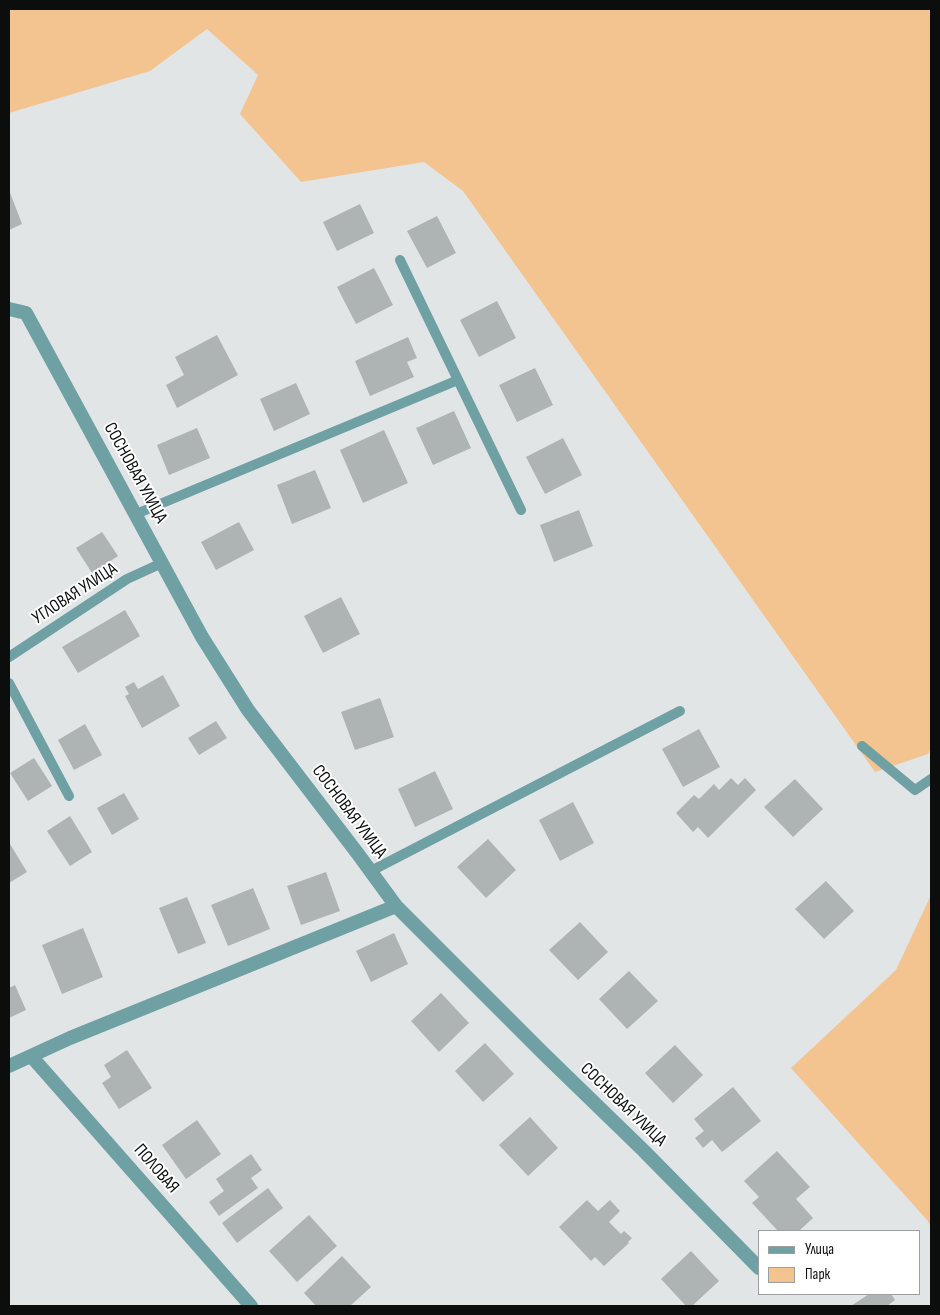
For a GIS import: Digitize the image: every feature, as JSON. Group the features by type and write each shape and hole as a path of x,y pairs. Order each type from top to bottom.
{"street":[{"name":"СОСНОВАЯ УЛИЦА","path":"9,309 26,313 202,636 248,710 396,906 644,1151 758,1267"},
{"path":"9,1066 70,1038 396,906"},
{"name":"ПОЛОВАЯ","path":"32,1057 251,1306"}],"lane":[{"path":"400,260 521,510"},
{"path":"136,514 458,380"},
{"name":"УГЛОВАЯ УЛИЦА","path":"9,657 127,579 162,563"},
{"path":"9,682 68,796"},
{"path":"371,871 680,711"},
{"path":"862,746 915,790 931,779"}],"green space":[{"path":"9,9 931,9 931,748 928,754 875,772 463,191 424,162 301,182 240,114 258,75 207,29 150,71 9,113"},
{"path":"931,895 931,1227 927,1220 791,1068 896,970"}],"building":[{"path":"9,190 22,224 9,230"},
{"path":"360,204 374,233 337,251 323,222"},
{"path":"437,216 456,253 427,268 407,231"},
{"path":"374,268 393,305 356,324 337,287"},
{"path":"497,301 516,338 479,357 460,320"},
{"path":"217,335 238,375 177,408 166,385 184,375 175,357"},
{"path":"408,337 417,358 407,362 414,377 370,396 355,361"},
{"path":"535,368 553,405 517,422 499,385"},
{"path":"296,383 310,414 274,431 260,399"},
{"path":"454,411 471,448 433,465 416,428"},
{"path":"197,428 210,458 169,475 157,445"},
{"path":"384,430 408,483 363,503 340,450"},
{"path":"563,438 582,475 545,494 526,457"},
{"path":"315,470 331,508 292,524 277,485"},
{"path":"579,510 593,546 554,562 540,525"},
{"path":"239,522 254,550 216,570 201,542"},
{"path":"102,532 118,556 92,573 76,548"},
{"path":"341,597 360,634 323,653 304,616"},
{"path":"125,610 140,636 78,673 62,647"},
{"path":"163,675 180,706 142,728 125,696 129,694 125,687 134,682 138,689"},
{"path":"380,698 394,737 355,750 341,712"},
{"path":"216,721 227,738 199,755 188,738"},
{"path":"85,724 102,755 74,770 58,740"},
{"path":"699,729 720,767 683,787 662,749"},
{"path":"34,758 52,786 28,801 10,773"},
{"path":"435,771 453,809 415,827 398,789"},
{"path":"731,778 738,785 745,778 756,790 708,838 698,827 693,832 676,813 694,795 699,799 714,784 719,790"},
{"path":"795,779 823,809 793,837 764,807"},
{"path":"124,793 139,819 112,835 97,808"},
{"path":"573,802 594,843 560,861 539,820"},
{"path":"70,816 92,852 70,866 47,831"},
{"path":"488,839 516,870 486,898 457,867"},
{"path":"9,845 27,872 9,883"},
{"path":"326,872 340,911 301,925 287,886"},
{"path":"826,881 854,911 824,939 795,909"},
{"path":"253,888 270,929 228,946 211,905"},
{"path":"187,897 206,943 178,954 159,908"},
{"path":"580,922 608,952 578,980 549,950"},
{"path":"83,928 103,977 62,994 42,945"},
{"path":"394,933 408,964 371,982 356,951"},
{"path":"629,971 658,1001 627,1029 599,999"},
{"path":"15,985 26,1010 9,1018 9,988"},
{"path":"441,993 469,1023 439,1052 411,1021"},
{"path":"485,1043 514,1074 483,1102 455,1071"},
{"path":"675,1045 703,1075 673,1103 645,1073"},
{"path":"127,1050 152,1088 119,1109 102,1083 111,1077 104,1065"},
{"path":"733,1087 761,1121 722,1152 712,1140 703,1148 695,1138 704,1131 694,1119"},
{"path":"530,1117 558,1148 528,1176 499,1145"},
{"path":"197,1120 221,1154 186,1179 162,1145"},
{"path":"777,1151 810,1187 796,1199 813,1218 800,1230 777,1230 752,1203 759,1197 744,1181"},
{"path":"251,1154 262,1170 251,1178 258,1188 219,1216 209,1202 224,1191 216,1179"},
{"path":"268,1188 283,1208 237,1243 222,1223"},
{"path":"587,1200 598,1211 610,1200 620,1211 609,1222 621,1234 624,1231 632,1238 604,1266 595,1257 591,1261 559,1227"},
{"path":"309,1215 337,1246 297,1282 269,1251"},
{"path":"691,1251 719,1281 692,1306 686,1306 661,1279"},
{"path":"342,1256 371,1287 350,1306 316,1306 304,1293"},
{"path":"868,1295 892,1295 895,1300 887,1306 851,1306"}]}
